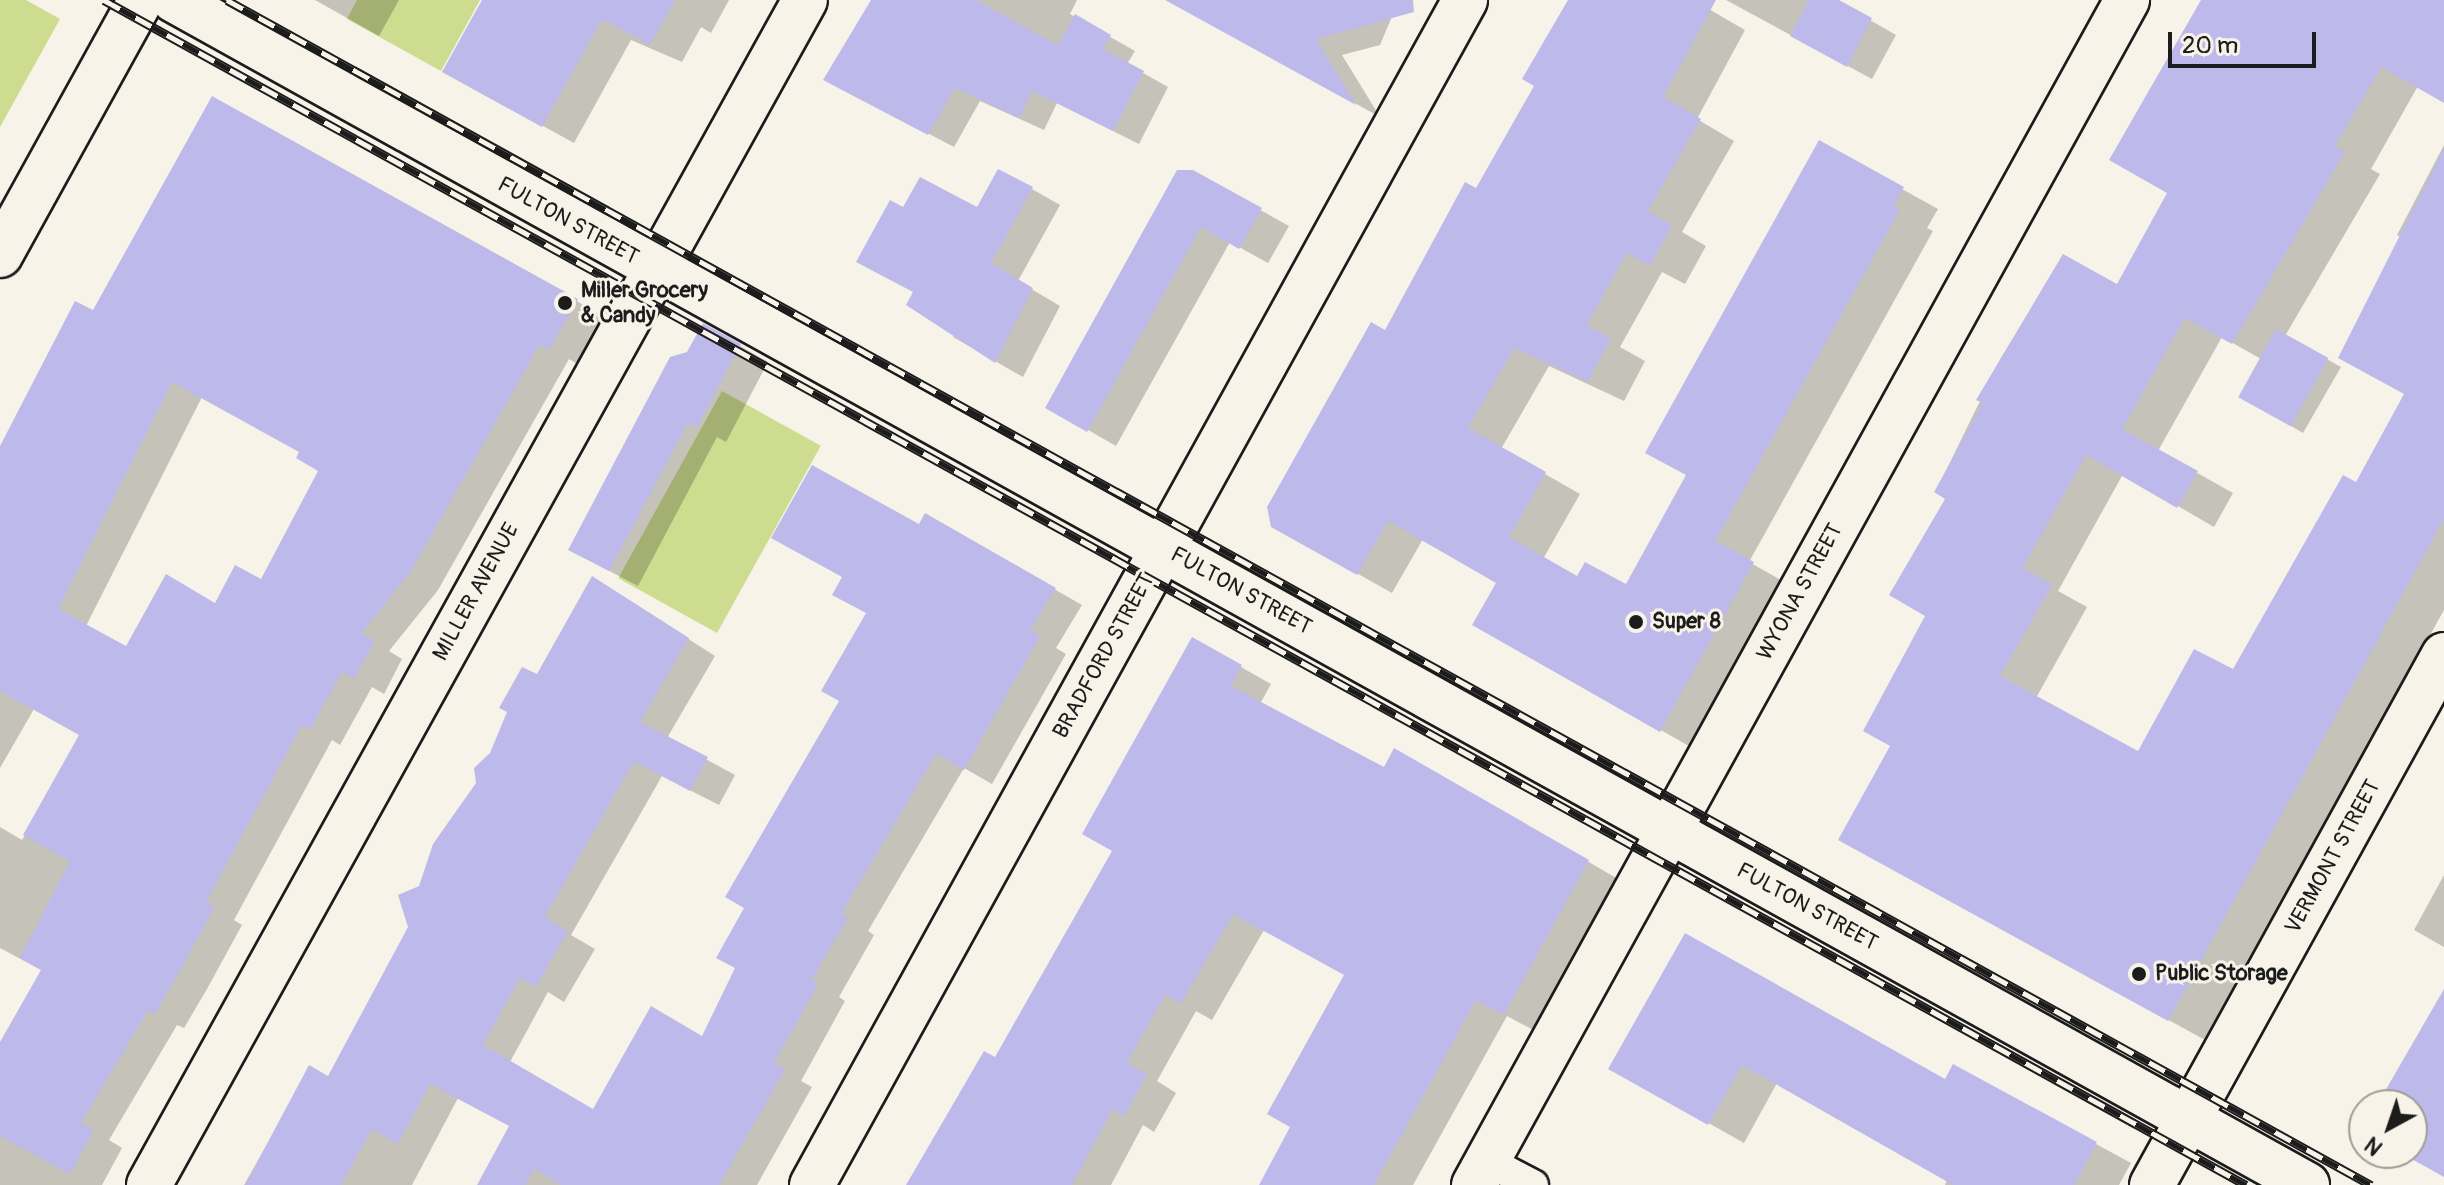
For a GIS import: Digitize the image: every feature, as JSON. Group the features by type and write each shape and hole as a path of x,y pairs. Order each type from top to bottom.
{"street":[{"path":"0,255 141,0"},
{"name":"FULTON STREET","path":"174,0 655,269 1164,547 2307,1185"},
{"name":"MILLER AVENUE","path":"149,1185 805,0"},
{"name":"BRADFORD STREET","path":"812,1185 1465,0"},
{"name":"WYONA STREET","path":"1480,1173 2127,0"},
{"name":"VERMONT STREET","path":"2152,1185 2444,655"}],"lane":[{"path":"1480,1173 1533,1185"}],"green space":[{"path":"0,0 26,0 60,19 0,127"},
{"path":"357,0 480,0 441,71 347,19"},
{"path":"722,391 821,446 717,633 618,578"}],"building":[{"path":"482,0 675,0 650,45 602,19 542,127 442,72"},
{"path":"871,0 976,0 1058,45 1075,14 1111,35 1103,49 1144,71 1113,131 1032,91 1019,118 955,88 928,135 823,80"},
{"path":"1165,0 1413,0 1414,12 1316,39 1356,105"},
{"path":"1568,0 1716,0 1663,97 1701,119 1648,211 1672,225 1650,266 1627,253 1587,325 1611,339 1588,382 1514,348 1468,428 1546,472 1509,537 1577,576 1585,562 1626,584 1686,475 1645,453 1819,140 1904,187 1894,206 1900,210 1715,541 1754,562 1660,732 1472,625 1496,583 1437,549 1388,521 1357,575 1271,527 1267,507 1371,322 1385,330 1465,182 1476,188 1534,86 1522,79"},
{"path":"1809,0 1839,0 1872,18 1847,67 1790,36"},
{"path":"2201,0 2444,0 2444,103 2381,67 2335,146 2345,152 2232,344 2185,318 2122,429 2198,471 2177,508 2086,455 2023,568 2052,585 2000,676 2138,751 2194,649 2233,669 2343,475 2356,482 2404,394 2338,358 2444,148 2444,519 2168,1021 1838,840 1890,746 1863,731 1925,616 1889,595 1945,499 1934,492 1983,403 1976,400 2063,254 2117,284 2167,193 2109,160"},
{"path":"212,96 578,299 549,350 540,344 409,574 361,633 375,641 354,679 342,672 310,730 302,725 206,902 215,907 179,972 155,1014 148,1010 81,1123 94,1130 70,1174 0,1136 0,1042 41,970 20,958 70,861 23,835 79,735 0,691 0,446 75,301 93,310","holes":["172,382 299,452 296,458 318,471 261,579 235,565 215,603 166,574 126,646 58,609"]},
{"path":"998,169 1033,187 991,263 1033,288 995,363 906,305 913,292 856,262 890,200 903,207 920,177 977,207"},
{"path":"1177,170 1193,170 1262,208 1239,249 1201,227 1087,432 1045,408"},
{"path":"703,323 741,344 697,427 688,423 609,571 568,550 670,357 687,352"},
{"path":"2276,329 2328,358 2291,426 2238,397"},
{"path":"812,465 919,524 925,513 1056,588 1030,630 1040,636 964,770 936,754 841,914 848,917 812,980 818,984 774,1063 785,1070 719,1185 561,1185 534,1169 525,1185 477,1185 509,1126 430,1084 398,1144 372,1129 341,1185 245,1185 309,1065 328,1076 408,927 398,895 419,886 433,844 476,783 474,768 490,753 507,712 499,708 522,667 537,674 592,576 689,638 640,722 708,757 690,791 634,761 545,917 568,931 536,987 520,978 483,1045 593,1109 651,1006 702,1036 735,968 716,958 744,908 725,897 839,701 821,691 866,613 832,595 842,577 771,538"},
{"path":"1192,637 1242,665 1231,686 1384,767 1394,748 1589,860 1504,1015 1476,1000 1374,1185 1259,1185 1290,1127 1267,1114 1344,975 1233,914 1181,1004 1165,995 1127,1063 1147,1074 1124,1116 1112,1110 1072,1185 906,1185 984,1051 995,1057 1112,851 1082,834"},
{"path":"1685,933 1945,1079 1953,1064 2097,1142 2074,1185 1953,1185 1742,1065 1708,1125 1608,1069"},
{"path":"2444,989 2444,1177 2428,1168 2428,1089 2386,1089"}],"railway":[{"path":"104,0 2246,1185"},
{"path":"227,0 2371,1185"}],"place":[{"name":"Miller Grocery & Candy","path":"565,303"},
{"name":"Super 8","path":"1636,622"},
{"name":"Public Storage","path":"2139,974"}]}
